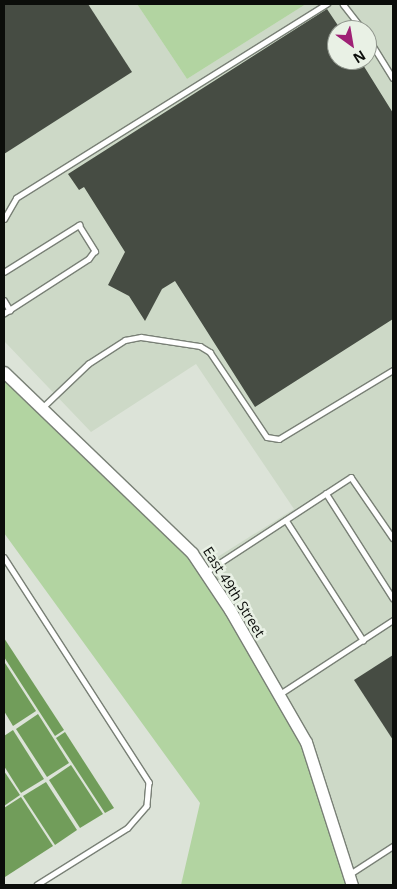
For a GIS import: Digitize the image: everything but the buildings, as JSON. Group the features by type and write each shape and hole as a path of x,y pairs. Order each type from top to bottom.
{"street":[{"name":"East 49th Street","path":"4,372 192,553 205,572 306,742 350,880"}],"lane":[{"path":"4,219 16,198 327,4"},
{"path":"343,4 355,20"},
{"path":"377,52 393,78"},
{"path":"4,272 79,225 95,250 89,260 4,314"},
{"path":"4,300 10,310"},
{"path":"42,408 88,364 125,340 142,337 200,346 210,352 267,437 279,439 393,370"},
{"path":"205,572 326,493 354,478 393,538"},
{"path":"326,493 393,598"},
{"path":"286,520 363,640"},
{"path":"4,557 149,782 147,806 128,828 37,885"},
{"path":"279,695 393,620"},
{"path":"350,880 393,846"}],"shaded area":[{"path":"4,4 137,4 187,79 306,4 393,4 393,885 352,885 205,572 216,558 294,509 196,364 91,432 4,341"},
{"path":"137,4 306,4 187,79"},
{"path":"4,372 192,553 306,742 352,885 181,885 200,803 4,533"},
{"path":"4,638 64,730 55,736 4,657"},
{"path":"5,663 36,711 13,726 4,711"},
{"path":"38,714 69,763 47,777 16,729"},
{"path":"13,730 44,779 21,793 4,766 4,736"},
{"path":"65,732 114,808 105,813 56,738"},
{"path":"71,765 103,814 80,828 49,780"},
{"path":"4,771 20,795 4,806"},
{"path":"46,782 77,830 55,845 23,796"},
{"path":"21,797 53,846 5,877 4,808"}]}
